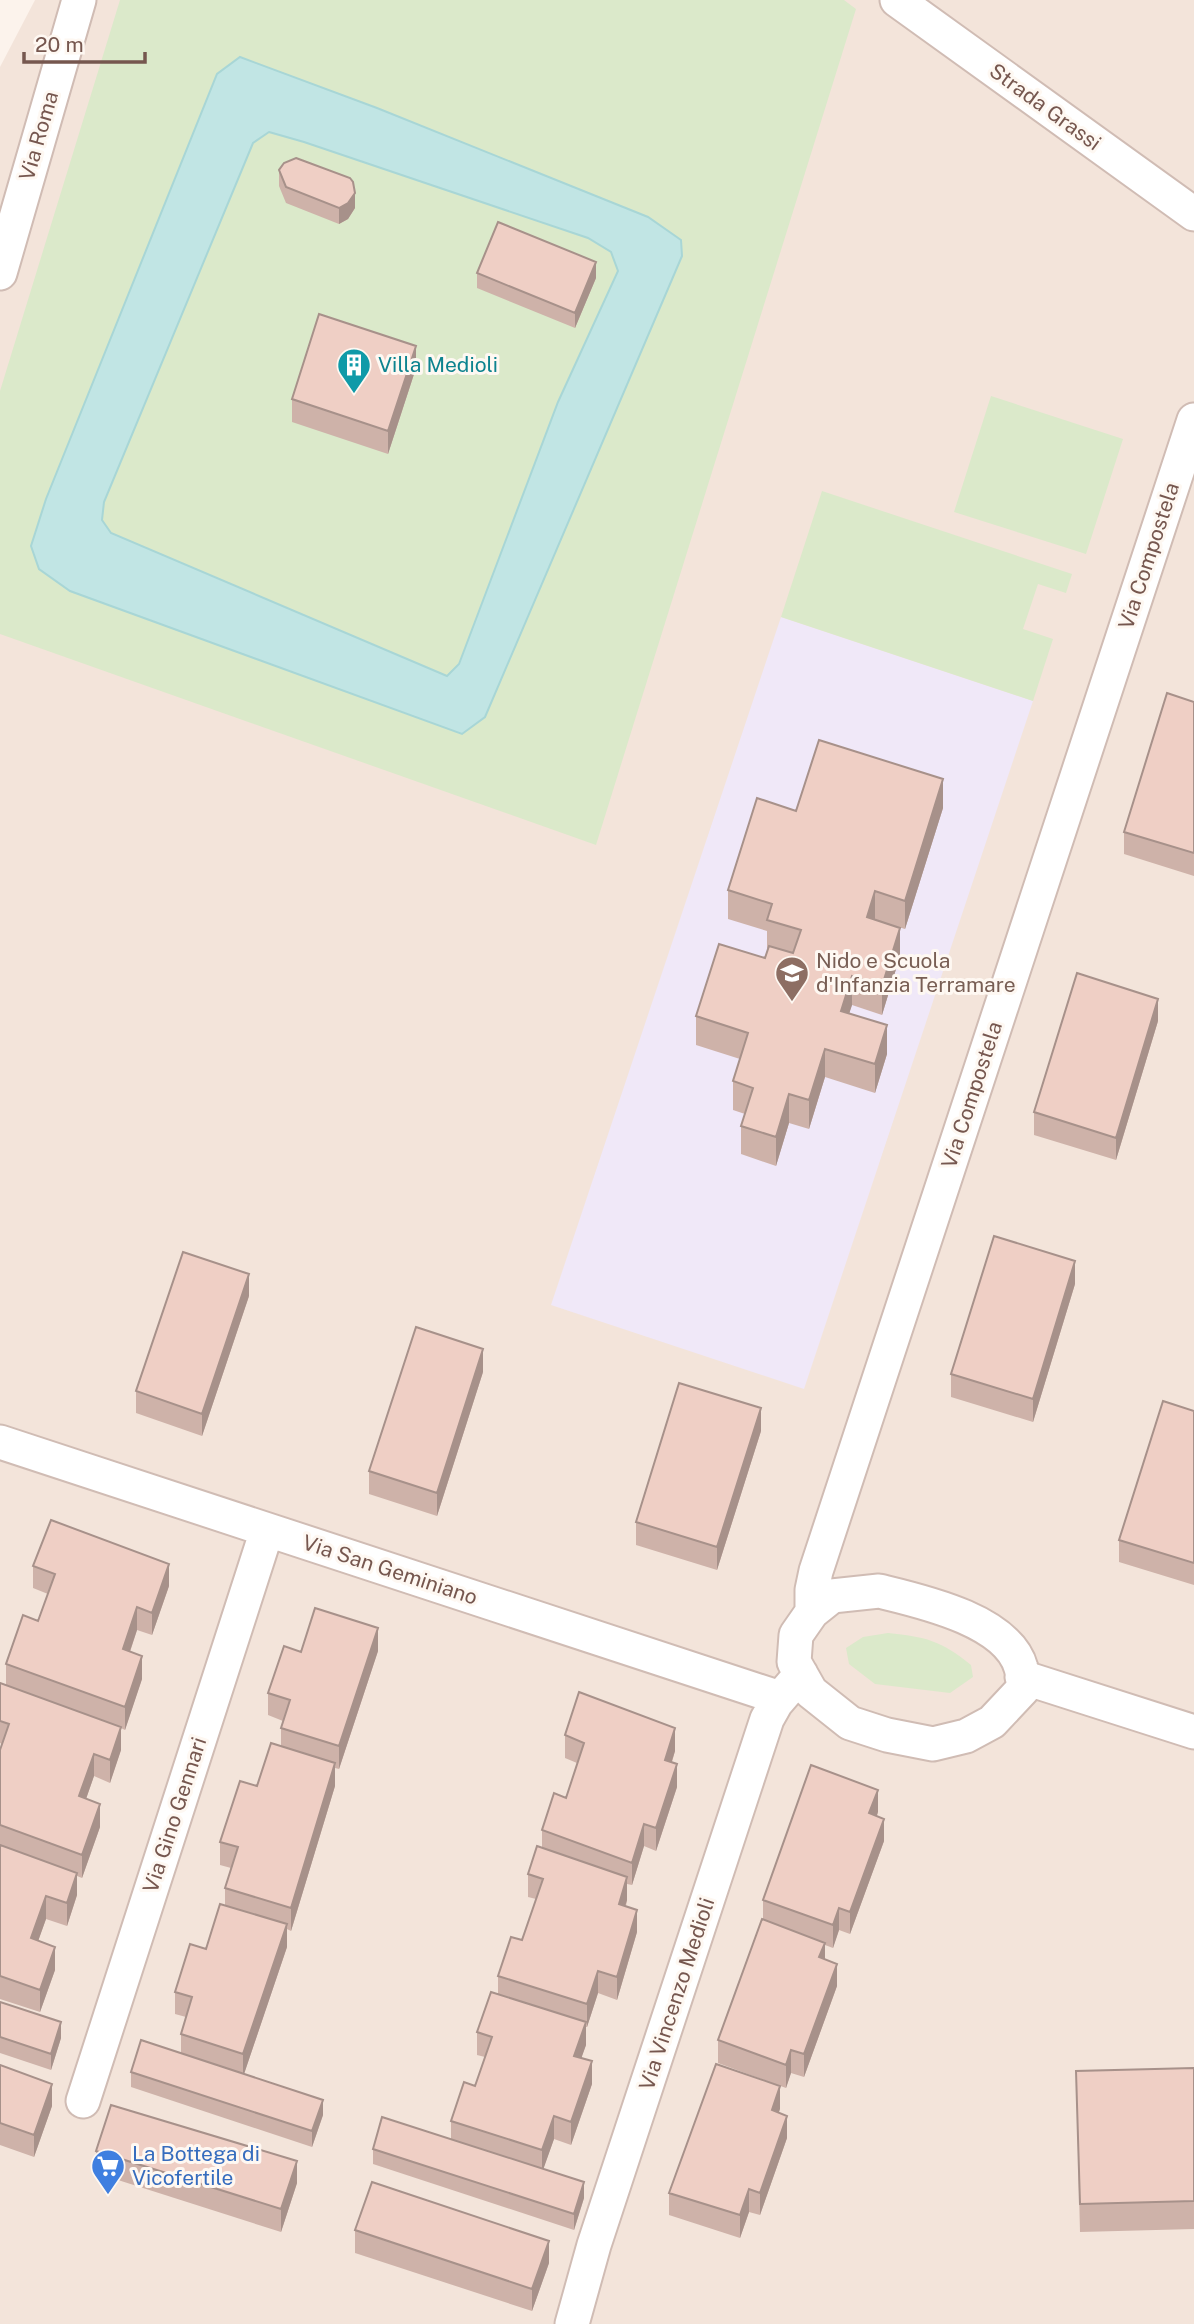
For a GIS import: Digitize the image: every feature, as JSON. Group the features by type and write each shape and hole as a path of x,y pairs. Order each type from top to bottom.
{"street":[{"name":"Via Roma","path":"0,272 79,0"},
{"name":"Strada Grassi","path":"897,0 1194,214"},
{"name":"Via Compostela","path":"812,1612 812,1590 820,1558 1194,420"},
{"name":"Via San Geminiano","path":"0,1442 267,1530 790,1686"},
{"name":"Via Gino Gennari","path":"83,2101 267,1530"},
{"path":"879,1591 938,1606 982,1627 1006,1642 1021,1667 1022,1677 1023,1689 992,1722 966,1736 933,1744 887,1735 850,1723 811,1692 790,1686 796,1634 812,1612 832,1596 879,1591"},
{"path":"1022,1677 1194,1732"},
{"name":"Via Vincenzo Medioli","path":"572,2324 594,2245 767,1719 790,1686"}],"shaded area":[{"path":"35,0 1194,0 1194,2324 0,2324 0,67"},
{"name":"Nido e Scuola d'Infanzia Terramare","path":"781,617 1033,701 804,1389 551,1305"}],"green space":[{"path":"120,0 844,0 856,9 596,845 0,634 0,391"},
{"path":"991,396 1123,439 1086,554 954,512"},
{"path":"822,491 1072,574 1066,593 1038,584 1023,629 1053,639 1033,701 781,617"},
{"path":"888,1633 923,1638 941,1645 971,1665 973,1677 950,1693 875,1684 849,1664 846,1648 863,1637"}],"water":[{"path":"240,57 377,108 648,217 681,240 682,256 485,717 462,734 70,591 39,569 31,546 46,499 217,74","holes":["269,132 588,238 611,252 618,271 558,402 459,664 447,676 111,533 102,520 104,502 253,143"]}],"building":[{"path":"296,158 350,178 355,193 348,203 339,208 286,187 279,170 284,163"},
{"path":"498,222 596,262 575,313 477,273"},
{"name":"Villa Medioli","path":"319,314 416,346 388,431 292,399"},
{"path":"1167,693 1194,702 1194,853 1124,832"},
{"path":"819,740 943,779 905,901 875,891 867,917 900,928 882,986 852,976 841,1011 887,1025 875,1064 825,1049 809,1100 789,1094 776,1137 741,1126 753,1088 733,1081 748,1033 696,1016 719,944 765,958 769,946 793,953 801,930 767,920 772,904 728,890 757,798 796,811"},
{"path":"1077,973 1158,999 1116,1138 1034,1112"},
{"path":"994,1236 1075,1261 1033,1399 951,1374"},
{"path":"183,1252 249,1274 202,1414 136,1391"},
{"path":"416,1327 483,1349 437,1493 369,1471"},
{"path":"679,1383 761,1408 717,1547 636,1522"},
{"path":"1163,1401 1194,1411 1194,1563 1119,1540"},
{"path":"51,1520 169,1564 152,1613 137,1607 123,1649 142,1656 125,1707 6,1664 23,1615 38,1621 55,1574 33,1566"},
{"path":"315,1608 378,1628 339,1746 281,1728 290,1700 268,1693 284,1646 301,1652"},
{"path":"0,1683 121,1727 110,1760 94,1754 79,1796 100,1804 82,1855 0,1825 0,1750 9,1724 0,1721"},
{"path":"579,1692 675,1728 665,1760 677,1764 656,1828 644,1824 632,1863 542,1830 554,1793 566,1798 584,1743 565,1735"},
{"path":"271,1743 335,1763 291,1908 225,1888 238,1847 220,1842 240,1781 257,1786"},
{"path":"811,1765 878,1790 869,1813 884,1819 850,1912 839,1908 833,1925 763,1900"},
{"path":"0,1845 77,1873 67,1903 46,1896 31,1938 55,1947 40,1990 0,1976"},
{"path":"537,1846 627,1877 619,1904 637,1910 617,1977 598,1971 587,2004 498,1976 511,1937 522,1940 543,1879 528,1874"},
{"path":"220,1904 287,1924 243,2054 181,2034 192,1997 175,1992 190,1944 206,1949"},
{"path":"762,1919 825,1943 819,1957 837,1964 804,2054 791,2050 786,2065 718,2040"},
{"path":"491,1992 586,2022 574,2056 592,2061 571,2122 554,2116 542,2150 451,2121 464,2082 475,2086 492,2037 477,2032"},
{"path":"0,2002 61,2022 51,2054 0,2037"},
{"path":"141,2040 323,2100 312,2131 131,2072"},
{"path":"716,2064 780,2086 772,2110 787,2116 760,2193 749,2189 740,2215 669,2193"},
{"path":"0,2065 52,2084 34,2135 0,2123"},
{"path":"1194,2068 1194,2201 1080,2204 1076,2071"},
{"path":"111,2105 297,2161 281,2209 96,2151"},
{"path":"382,2117 584,2182 574,2214 373,2149"},
{"path":"372,2182 549,2241 532,2289 355,2230"}],"place":[{"name":"Villa Medioli","path":"354,395"},
{"name":"Nido e Scuola d'Infanzia Terramare","path":"792,1003"},
{"name":"La Bottega di Vicofertile","path":"108,2196"}]}
